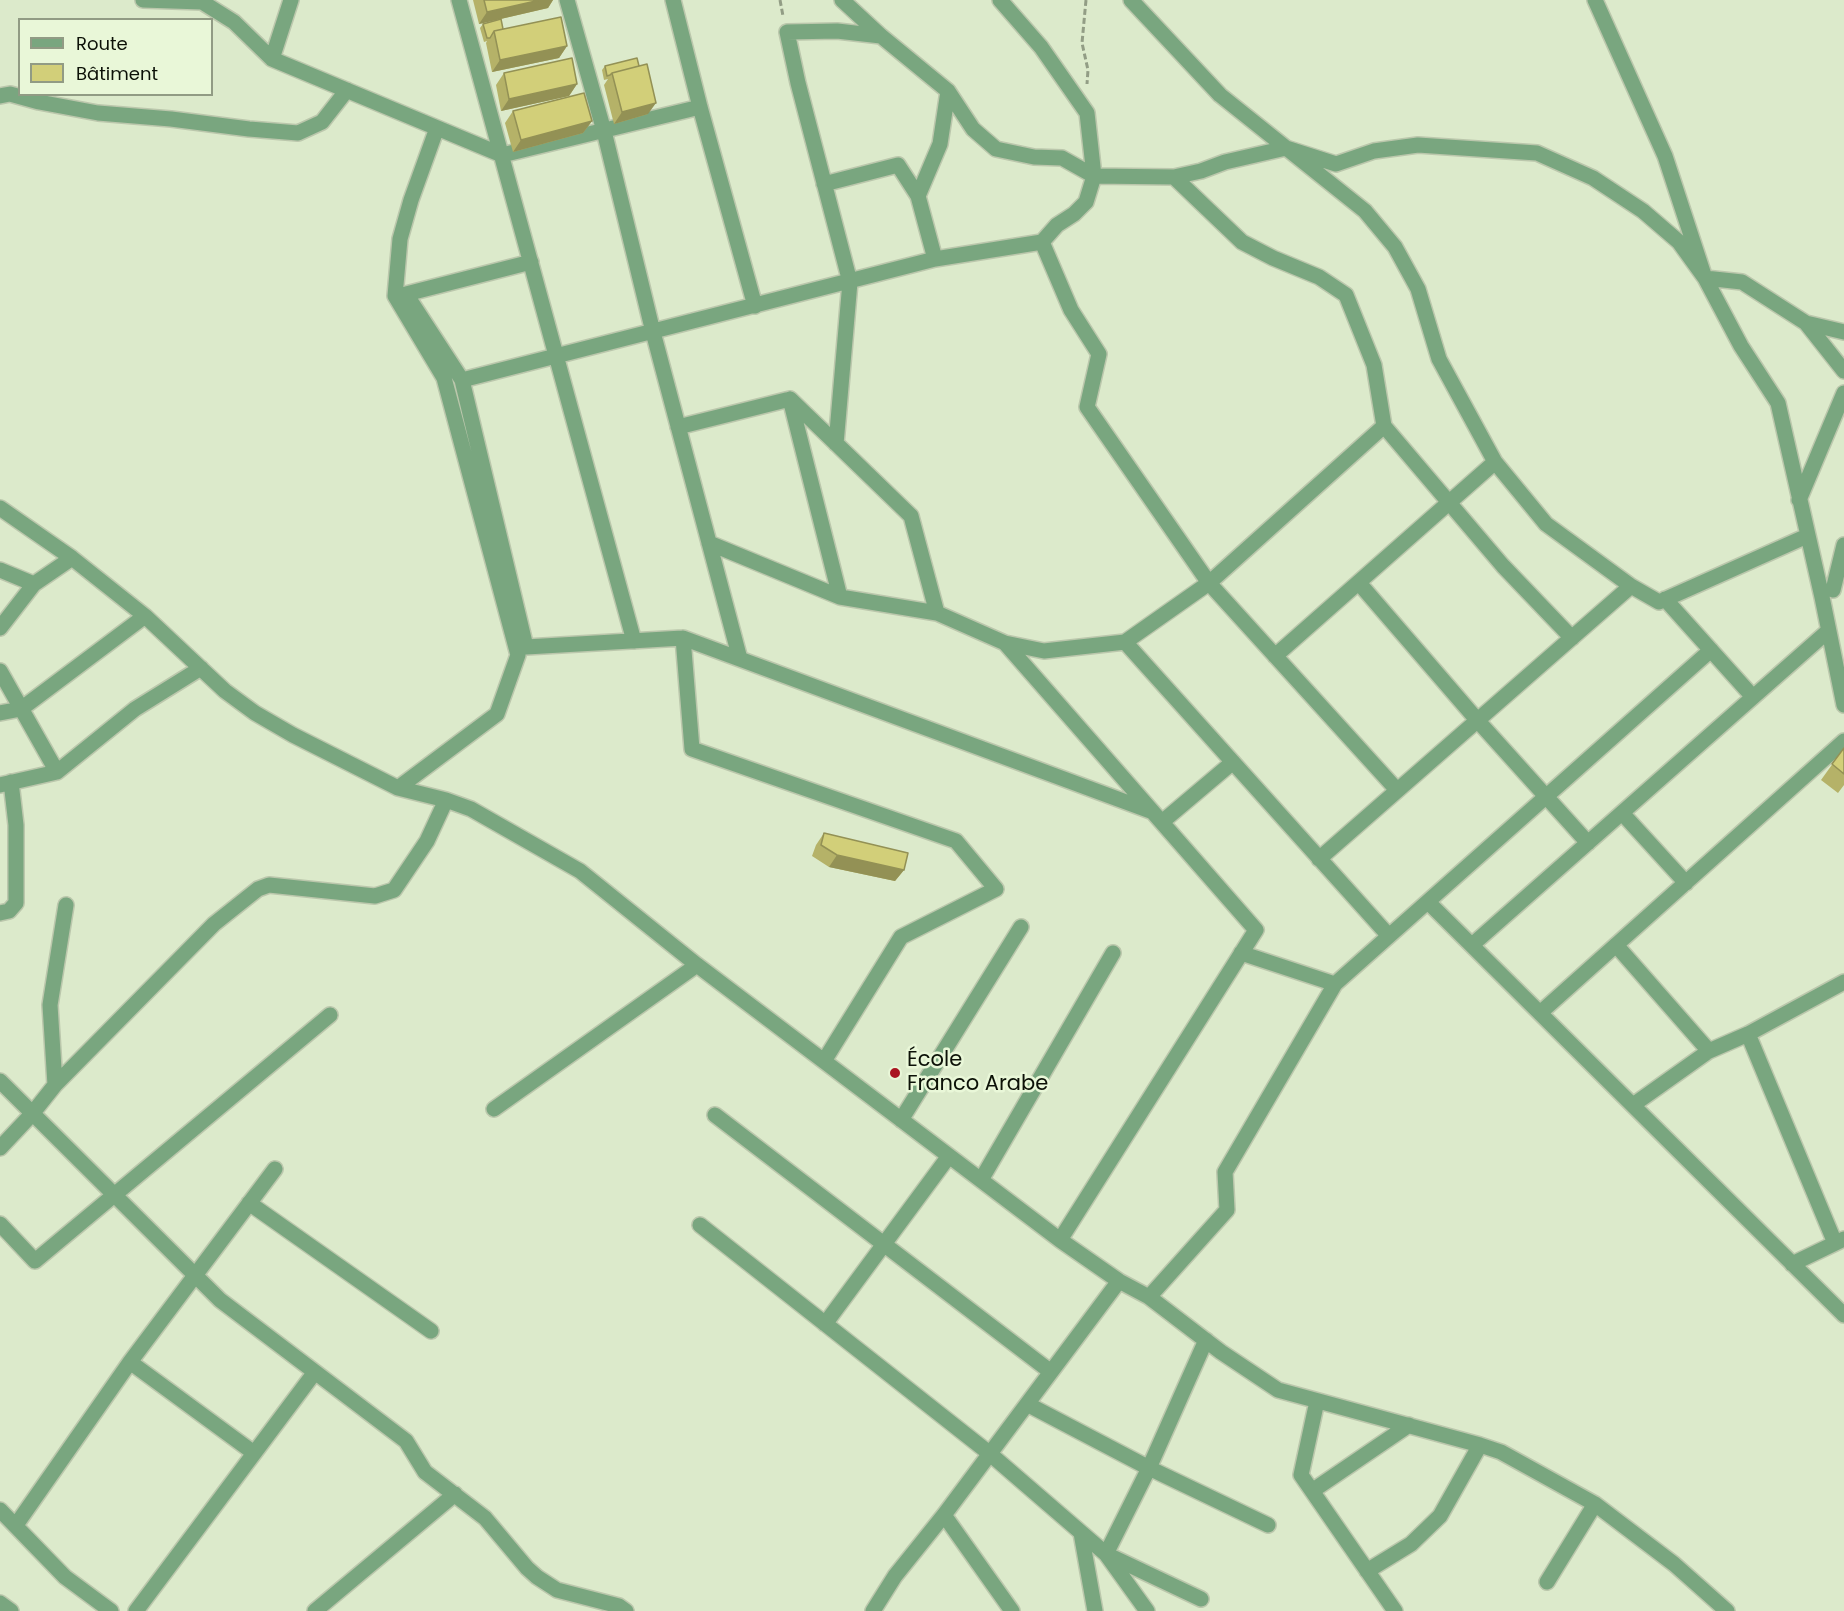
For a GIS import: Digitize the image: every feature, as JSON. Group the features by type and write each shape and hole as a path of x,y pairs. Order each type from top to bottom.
{"street":[{"path":"143,0 202,2 234,22 272,59 502,155 700,107"},
{"path":"272,59 291,0"},
{"path":"459,0 634,641"},
{"path":"567,0 604,131 653,332 740,659"},
{"path":"673,0 755,306"},
{"path":"842,0 880,36 948,90 974,129 996,149 1034,157 1062,158 1094,176 1174,177 1201,171 1225,162 1287,148 1336,164 1374,151 1418,145 1536,153 1593,178 1643,211 1679,242 1705,278 1741,346 1778,404 1807,536 1833,589"},
{"path":"462,380 934,259 1042,242 1057,225 1074,214 1086,202 1094,176 1087,113 1041,47 1000,0"},
{"path":"1131,0 1220,94 1365,211 1395,247 1418,289 1439,358 1495,462 1546,524 1631,586 1659,602 1807,536"},
{"path":"1597,1 1665,156 1705,278"},
{"path":"836,444 850,282 787,32 837,31 880,36"},
{"path":"0,96 10,94 98,113 298,132 322,122 347,90"},
{"path":"918,196 940,144 948,90"},
{"path":"398,788 497,714 518,655 444,378 395,296 400,239 411,200 437,128"},
{"path":"824,184 898,165 918,196 934,259"},
{"path":"1174,177 1242,242 1319,277 1346,295 1374,365 1384,426 1503,566 1572,638"},
{"path":"1042,242 1071,310 1099,354 1087,407 1209,583 1397,790"},
{"path":"531,262 406,294 462,380 526,647 683,638 1157,817"},
{"path":"1705,278 1742,282 1806,323 1844,371"},
{"path":"1806,323 1844,332"},
{"path":"1799,500 1844,393"},
{"path":"678,427 790,399"},
{"path":"790,399 911,516 937,613"},
{"path":"790,399 840,597"},
{"path":"709,543 840,597 937,613 1005,643 1044,651 1125,642 1209,583 1384,426"},
{"path":"1275,656 1495,462"},
{"path":"0,508 72,558 145,616 225,691 255,713 293,735 398,788 471,809 580,871 697,965 1060,1240 1119,1281 1149,1297 1278,1390 1501,1452 1595,1504 1674,1564 1727,1611"},
{"path":"1844,545 1833,589 1828,631 1844,705"},
{"path":"0,628 34,584 72,558"},
{"path":"0,570 34,584"},
{"path":"1359,583 1478,721 1588,843"},
{"path":"1319,859 1631,586"},
{"path":"1665,599 1753,697"},
{"path":"0,713 21,709 145,616"},
{"path":"1472,945 1828,631"},
{"path":"683,638 692,749 956,841 996,888 901,937 824,1061"},
{"path":"1125,642 1389,936"},
{"path":"1005,643 1256,930 1060,1240"},
{"path":"1149,1297 1227,1210 1225,1172 1335,984 1711,650"},
{"path":"0,913 9,911 16,903 16,825 5,784 57,772 135,709 201,668"},
{"path":"0,671 57,772"},
{"path":"1540,1013 1844,741"},
{"path":"1157,817 1233,762"},
{"path":"0,1148 55,1085 214,924 258,889 269,885 375,896 394,890 428,841 446,800"},
{"path":"1622,813 1686,883"},
{"path":"1428,902 1844,1315"},
{"path":"55,1085 50,1005 66,905"},
{"path":"901,1120 1021,927"},
{"path":"1616,945 1709,1051"},
{"path":"981,1180 1113,953"},
{"path":"1241,953 1335,984"},
{"path":"495,1109 697,965"},
{"path":"1632,1105 1709,1051 1748,1034 1844,982"},
{"path":"0,1224 35,1261 330,1015"},
{"path":"1748,1034 1840,1241 1792,1264"},
{"path":"0,1081 220,1300 406,1441 424,1472 485,1518 537,1577 557,1590 619,1606 626,1611"},
{"path":"715,1115 1051,1372"},
{"path":"825,1324 949,1156"},
{"path":"16,1525 130,1362 275,1168"},
{"path":"249,1203 431,1331"},
{"path":"700,1225 988,1453 1106,1554 1147,1611"},
{"path":"873,1611 895,1576 944,1515 988,1453 1119,1281"},
{"path":"1106,1554 1149,1468 1206,1340"},
{"path":"130,1362 254,1453"},
{"path":"136,1611 315,1372"},
{"path":"1317,1401 1301,1474 1395,1611"},
{"path":"1027,1404 1149,1468 1268,1525"},
{"path":"1312,1491 1409,1425"},
{"path":"1367,1571 1411,1544 1440,1516 1480,1445"},
{"path":"315,1611 454,1494"},
{"path":"1547,1582 1595,1504"},
{"path":"0,1510 65,1577 111,1611"},
{"path":"944,1515 1012,1611"},
{"path":"1081,1533 1095,1611"},
{"path":"1106,1554 1201,1599"},
{"path":"0,1603 11,1611"}],"path":[{"path":"1086,0 1082,43 1088,70 1087,113"}],"building":[{"path":"484,0 540,0 487,12"},
{"path":"561,17 567,46 500,60 494,31"},
{"path":"501,19 503,29 494,31 490,38 487,38 483,24"},
{"path":"572,58 577,84 509,99 504,73"},
{"path":"637,58 639,66 607,76 605,66"},
{"path":"647,64 656,103 622,112 612,73"},
{"path":"584,93 592,121 521,140 513,111"},
{"path":"1844,748 1844,774 1832,764"},
{"path":"824,833 908,853 904,870 837,855 821,845"}],"place":[{"name":"École Franco Arabe","path":"895,1073"}]}
